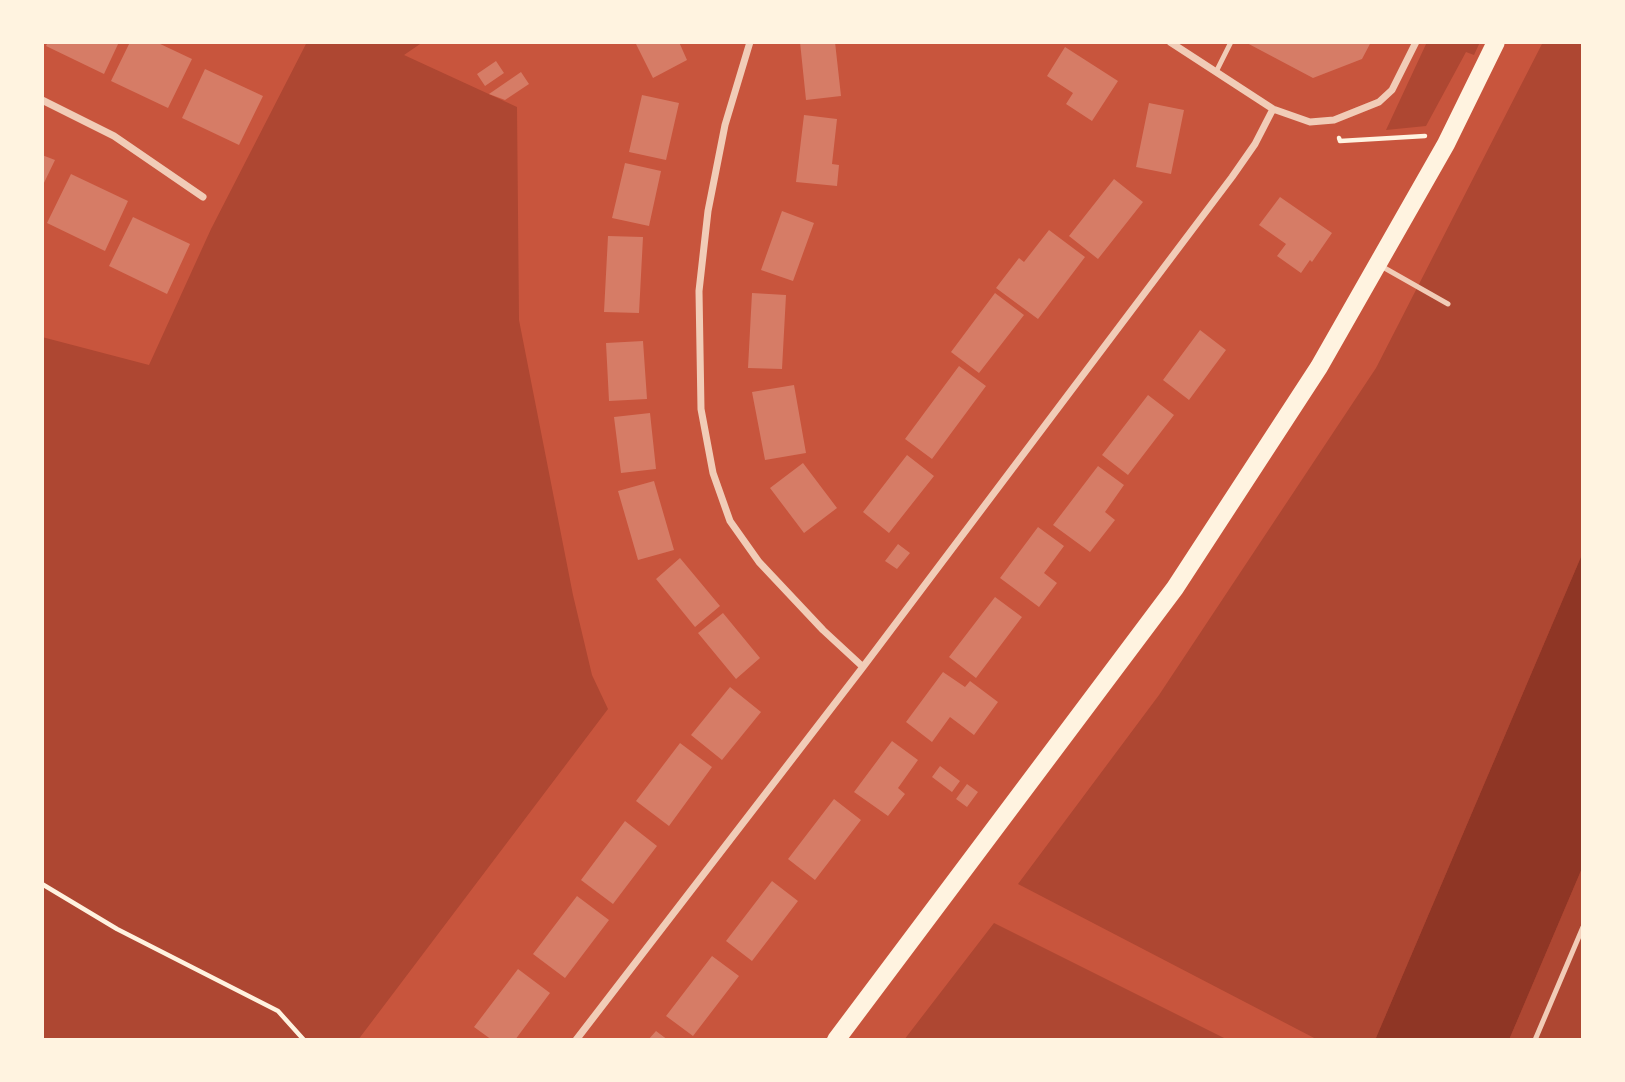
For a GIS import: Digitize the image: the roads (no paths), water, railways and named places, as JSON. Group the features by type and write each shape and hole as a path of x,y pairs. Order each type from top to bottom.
{"main road":[{"path":"836,1040 1175,588 1319,367 1446,144 1496,42"}],"street":[{"path":"750,42 725,125 707,224 699,291 701,410 713,473 730,521 759,562 823,630 863,667"},
{"path":"1170,42 1273,108 1310,122 1334,120 1379,103 1392,90 1416,42"},
{"path":"42,100 114,135 203,197"},
{"path":"576,1040 863,667 1231,177 1255,144 1273,108"}],"lane":[{"path":"1216,72 1231,42"},
{"path":"1377,264 1448,304"},
{"path":"1535,1040 1583,927"}]}
